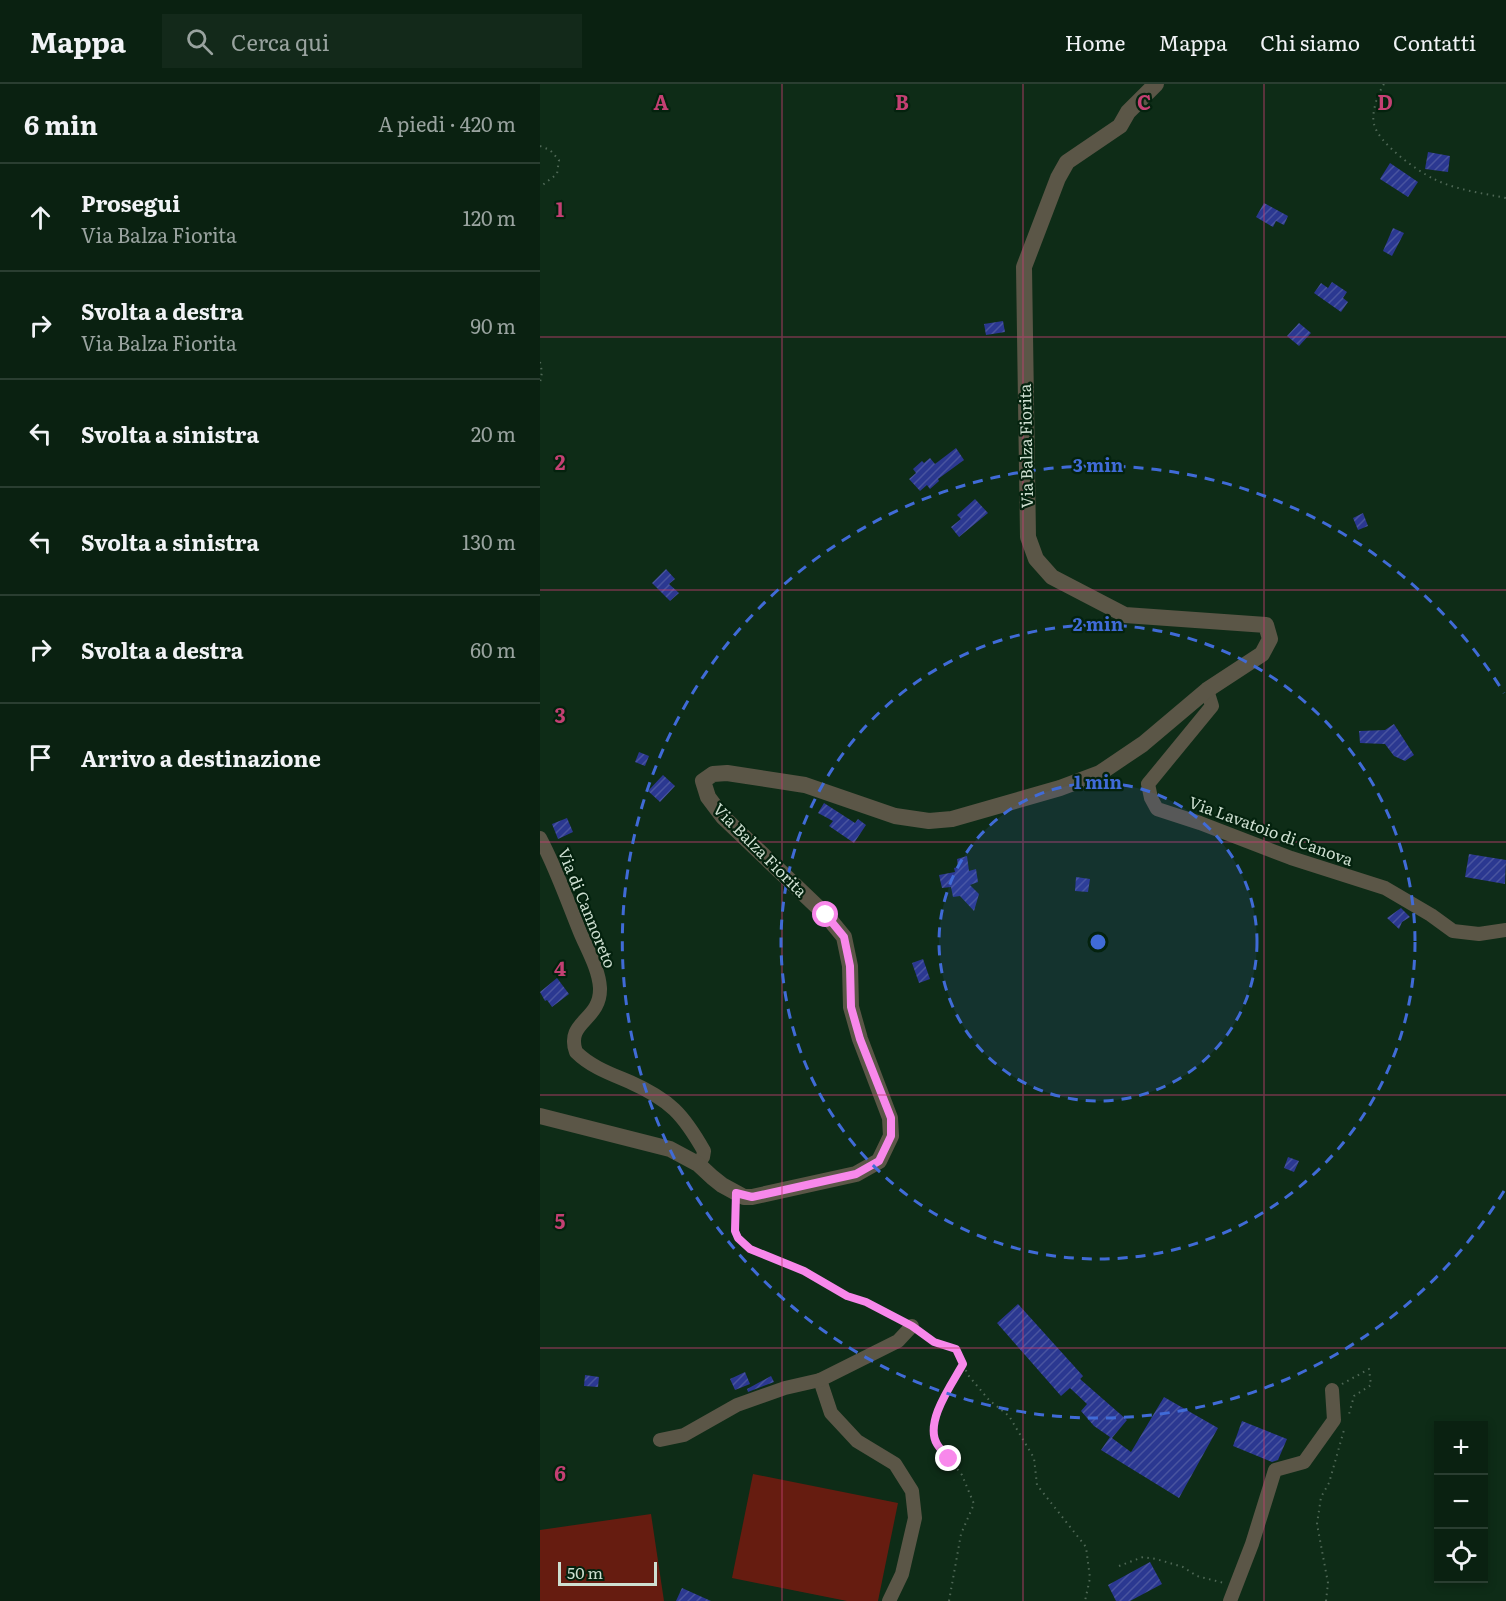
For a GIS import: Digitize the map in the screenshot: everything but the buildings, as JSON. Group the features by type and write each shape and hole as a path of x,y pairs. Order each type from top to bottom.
{"street":[{"name":"Via Balza Fiorita","path":"736,1193 752,1197 856,1174 879,1161 891,1136 891,1118 860,1039 851,1007 850,966 844,937 826,915 723,817 708,797 703,781 713,774 727,773 805,785 895,816 929,821 952,819 1060,789 1100,772 1143,744 1207,690 1262,654 1270,639 1266,626 1125,615 1052,578 1036,559 1028,537 1024,267 1058,178 1067,162 1120,126 1128,112 1156,84"},
{"name":"Via Lavatoio di Canova","path":"1207,690 1212,706 1148,784 1151,798 1157,809 1291,858 1385,888 1424,910 1453,931 1479,934 1506,930"},
{"name":"Via di Cannoreto","path":"540,838 598,976 597,1008 575,1031 573,1038 576,1052 608,1074 632,1083 673,1107 683,1117 704,1151 704,1157 698,1164"},
{"path":"540,1116 670,1149 698,1164 712,1177 736,1193"},
{"path":"660,1440 684,1435 737,1406 785,1388 820,1380 898,1341 912,1326"},
{"path":"820,1380 831,1413 857,1441 895,1464 912,1491 915,1518 902,1574 889,1601"},
{"path":"1230,1601 1252,1544 1275,1470 1304,1462 1334,1420 1332,1389"}],"path":[{"path":"1384,84 1375,109 1374,124 1392,151 1434,179 1458,188 1506,198"},
{"path":"540,146 550,150 559,160 557,174 540,187"},
{"path":"540,362 540,382"},
{"path":"736,1193 735,1231 738,1238 750,1249 804,1271 847,1296 866,1302 912,1326 934,1342 956,1349 968,1375 989,1400 1009,1416 1034,1458 1037,1485 1086,1547 1090,1578 1085,1601"},
{"path":"950,1601 961,1534 974,1504 962,1475 936,1443 933,1426 945,1396 963,1364"},
{"path":"1332,1389 1369,1369 1371,1385 1354,1396 1348,1418"},
{"path":"1326,1601 1328,1583 1317,1524 1321,1497 1329,1483 1345,1429"},
{"path":"1119,1566 1143,1557 1156,1559 1183,1567 1197,1576 1235,1586"}],"shaded area":[{"path":"753,1474 898,1503 878,1601 847,1601 732,1578"},
{"path":"651,1514 664,1601 540,1601 540,1530"}],"route":[{"path":"826,915 844,937 850,966 851,1007 860,1039 891,1118 891,1136 879,1161 856,1174 752,1197 744,1197 736,1193 735,1231 738,1238 750,1249 804,1271 847,1296 866,1302 912,1326 934,1342 956,1349 963,1364 945,1396 933,1426 936,1443 949,1459"}]}
